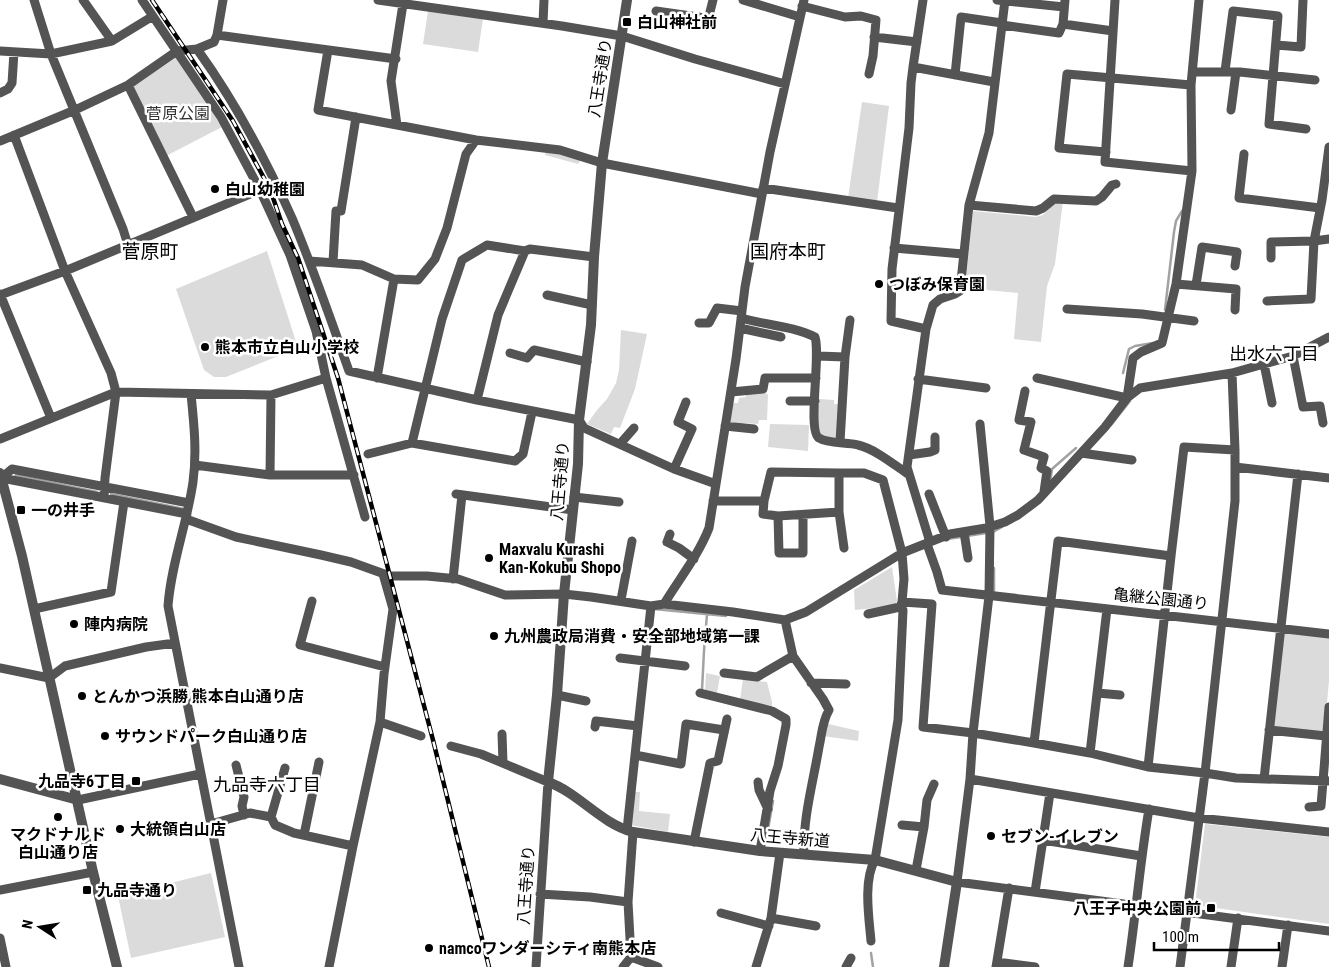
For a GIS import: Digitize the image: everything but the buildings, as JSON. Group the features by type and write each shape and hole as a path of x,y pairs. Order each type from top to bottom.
{"street":[{"path":"34,0 51,54 128,245"},
{"path":"83,0 112,41"},
{"path":"142,0 222,117 260,190 294,266 316,331 326,378 365,517"},
{"path":"0,141 75,110 128,85 177,51 197,49 214,42 223,0"},
{"path":"378,0 622,36 785,84"},
{"path":"543,23 544,0"},
{"name":"八王寺通り","path":"536,967 548,782 557,695 564,594 578,464 579,420 592,305 602,163 627,0"},
{"path":"656,11 705,18 709,16 713,0"},
{"path":"744,0 800,17"},
{"path":"923,0 911,83 909,128 894,248 891,321 926,329"},
{"path":"955,75 962,18 1002,24 1059,33 1063,24 1065,3 1002,0 1002,24 989,133 969,205 960,290 955,294 940,299 933,305 926,329 907,467 929,538 927,544 934,559 942,590 932,604 923,727 1034,743 1090,753 1148,767 1236,778 1326,780"},
{"path":"1115,0 1105,162 1192,171"},
{"path":"1127,398 1134,358 1141,352 1162,343 1176,284 1192,171 1191,85 1200,0"},
{"path":"1276,45 1301,47 1303,0"},
{"path":"664,604 703,545 709,528 731,392 745,287 762,191 803,3 845,17 862,16 876,20 873,56 868,74"},
{"path":"397,125 392,81 403,4"},
{"path":"1225,71 1233,11 1278,16 1268,124 1306,129"},
{"path":"0,51 51,54 112,41 153,16"},
{"path":"1063,24 1113,32"},
{"path":"217,35 396,59"},
{"path":"874,36 917,42"},
{"path":"197,49 229,98 274,180 309,261 349,371 532,412 579,420 584,428 674,469 716,484"},
{"path":"328,50 318,110 476,140 560,150 602,163 762,191 898,208"},
{"path":"0,93 8,89 12,83 14,52"},
{"path":"913,67 994,82"},
{"path":"1193,72 1225,71 1315,80"},
{"path":"1231,110 1236,72"},
{"path":"1106,152 1059,148 1067,74 1191,85"},
{"path":"128,85 193,217"},
{"path":"333,262 336,211 341,211 356,117"},
{"path":"14,135 66,271 111,373 116,392 104,498"},
{"path":"309,261 362,265 394,279 418,280 435,259 448,228 466,154 476,140"},
{"path":"1267,301 1311,299 1314,241 1329,151"},
{"path":"1244,154 1239,198 1320,208"},
{"path":"969,205 1036,211 1054,199 1096,201 1102,197 1112,184 1116,184"},
{"path":"51,418 0,295 66,271 260,190"},
{"path":"1271,258 1271,242 1329,239"},
{"path":"412,443 442,319 462,260 487,245 525,251 530,249 594,257"},
{"path":"1196,285 1202,247 1237,252 1234,266"},
{"path":"894,248 963,254"},
{"path":"477,400 498,315 525,251"},
{"path":"377,378 394,279"},
{"path":"1176,284 1236,288 1235,310"},
{"path":"547,295 592,305"},
{"path":"699,323 709,323 717,308 742,315 758,323 805,332 815,336 818,356 813,417 815,434 819,438 859,445 908,474"},
{"path":"1067,308 1142,314 1194,321"},
{"path":"840,442 845,357 850,320"},
{"path":"740,328 781,337"},
{"path":"1,476 186,517 236,537 351,562 390,576 427,576 453,579 506,595 564,594 621,600 651,606 664,604 733,612 785,620 806,612 902,553 946,536 1005,522 1018,515 1030,507 1105,427 1127,398 1140,388 1232,373 1293,356 1329,337"},
{"path":"510,353 527,358 534,350 587,362"},
{"path":"818,356 845,357"},
{"path":"1293,356 1303,407 1320,406 1323,423"},
{"path":"1264,364 1272,403"},
{"path":"1180,967 1205,773 1235,501 1232,373"},
{"path":"0,438 116,392 271,395 326,378"},
{"path":"731,392 763,389 765,378 816,378"},
{"path":"918,378 986,388"},
{"path":"1037,378 1127,398"},
{"path":"1025,391 1019,420 1031,422 1024,450 1044,457 1041,468 1046,471 1044,492"},
{"path":"191,394 196,453 195,465 189,503 169,588 168,606 239,967"},
{"path":"270,475 271,395"},
{"path":"790,401 815,401"},
{"path":"674,469 692,429 678,422 686,402"},
{"path":"368,454 412,443 515,461 522,454 532,412"},
{"path":"944,967 970,779 989,596 990,526 980,424"},
{"path":"725,426 754,429"},
{"path":"620,444 634,428"},
{"path":"909,455 935,450 935,437"},
{"path":"1148,767 1184,447 1235,450"},
{"path":"1081,453 1132,460"},
{"path":"195,465 270,475 354,475"},
{"path":"1235,467 1329,478"},
{"path":"1,476 12,469 189,503"},
{"path":"838,512 778,516 763,514 771,472 864,473 883,480 902,553 904,579 901,605 903,610 898,720 874,860 871,866 868,895 871,941"},
{"path":"839,472 838,512 844,548"},
{"path":"1264,779 1298,474"},
{"path":"1,476 34,609 93,872 117,967"},
{"path":"453,579 459,494 573,510"},
{"path":"929,494 946,536"},
{"path":"574,497 619,502"},
{"path":"713,501 764,501"},
{"path":"34,609 111,592 124,502"},
{"path":"778,516 779,553 802,553 803,515"},
{"path":"964,532 968,558"},
{"path":"670,534 667,542 694,559"},
{"path":"1034,743 1058,540 1171,556"},
{"path":"621,600 632,541"},
{"path":"329,967 380,722 392,609 383,574"},
{"name":"亀継公園通り","path":"942,590 1329,634"},
{"path":"312,601 300,644 385,667"},
{"path":"868,614 901,605 932,604"},
{"path":"623,967 631,957 628,902 630,831 635,755 651,606"},
{"path":"1090,753 1107,609"},
{"path":"785,620 793,656 829,710 823,721 810,786 804,836 804,854"},
{"path":"0,668 49,678 65,666 146,647 175,643"},
{"path":"724,673 757,677 793,656"},
{"path":"620,658 685,666"},
{"path":"811,683 846,684"},
{"path":"700,693 772,711 786,719 778,766 770,791 760,851"},
{"path":"1097,693 1120,696"},
{"path":"557,695 586,701"},
{"path":"1309,807 1321,806 1326,780 1326,736 1329,708"},
{"path":"694,842 710,763 718,761 727,719"},
{"path":"595,727 596,721 638,726"},
{"path":"380,722 421,736"},
{"path":"635,755 681,764 686,724 724,730"},
{"path":"1270,730 1326,736"},
{"path":"502,734 503,763"},
{"path":"451,746 481,754 548,782"},
{"path":"304,836 319,762"},
{"path":"236,765 244,797 242,806 244,815"},
{"path":"285,768 271,817 274,825 304,836 353,846"},
{"path":"0,779 78,800 200,774"},
{"path":"970,779 1199,818 1329,832"},
{"name":"八王寺新道","path":"548,782 561,786 603,817 630,831 760,851 874,860 957,882"},
{"path":"758,782 759,790 768,809"},
{"path":"916,870 927,800 934,784"},
{"path":"1035,892 1050,793"},
{"path":"1128,967 1149,809"},
{"path":"211,824 250,813 271,817"},
{"path":"902,825 924,827"},
{"path":"1043,840 1142,856"},
{"path":"756,967 770,922 780,852"},
{"path":"0,890 93,872"},
{"path":"957,882 1329,931"},
{"path":"1009,888 996,964 1035,967"},
{"path":"540,894 590,897 628,902"},
{"path":"721,913 770,922 816,926"},
{"path":"1231,967 1238,918"},
{"path":"1282,967 1288,925"},
{"path":"0,938 6,967"},
{"path":"631,957 658,967"},
{"path":"846,967 851,958"}],"green space":[{"path":"428,11 483,19 478,52 423,44"},
{"name":"菅原公園","path":"177,57 222,127 166,156 133,87"},
{"path":"862,102 889,106 877,202 848,198"},
{"path":"546,151 581,159 578,164 545,155"},
{"path":"1063,201 1055,264 1047,286 1041,342 1014,339 1018,293 965,288 973,211 1036,217 1043,215 1053,204"},
{"path":"267,251 298,348 226,377 214,377 204,370 176,289"},
{"path":"621,330 647,334 635,389 620,428 614,427 611,434 587,424 607,399 616,383 619,370"},
{"path":"764,391 768,395 767,420 759,420 758,424 728,422 730,403 738,403 739,398 746,397 746,394"},
{"path":"819,399 834,400 834,404 839,404 837,438 819,436"},
{"path":"770,424 809,425 808,451 768,447"},
{"path":"892,567 897,601 894,606 855,610 854,590"},
{"path":"1283,631 1329,637 1329,681 1324,734 1272,727"},
{"path":"706,673 720,676 717,693 705,691"},
{"path":"743,679 767,682 772,707 740,700"},
{"path":"824,723 859,731 858,741 823,736"},
{"path":"633,792 640,792 639,811 670,814 668,832 630,825"},
{"path":"1205,824 1329,837 1329,924 1195,905"},
{"path":"211,873 225,937 131,958 118,896"}],"waterway":[{"path":"1165,310 1174,232 1176,221 1182,211"},
{"path":"1123,373 1129,349 1153,343"},
{"path":"1111,425 1130,401"},
{"path":"1050,483 1052,469 1076,448"},
{"path":"16,475 97,492"},
{"path":"111,494 184,509"},
{"path":"967,536 993,532 1002,527"},
{"path":"947,539 961,537"},
{"path":"994,568 994,595"},
{"path":"654,609 726,616"},
{"path":"702,690 707,614"},
{"path":"767,835 773,801"},
{"path":"871,953 873,967"}],"railway":[{"path":"152,0 233,121 270,189 282,224 298,258 338,378 433,740 489,967"}],"place":[{"name":"白山神社前","path":"627,22"},
{"name":"白山幼稚園","path":"215,189"},
{"name":"つぼみ保育園","path":"879,284"},
{"name":"熊本市立白山小学校","path":"205,347"},
{"name":"一の井手","path":"21,510"},
{"name":"Maxvalu Kurashi Kan-Kokubu Shopo","path":"489,558"},
{"name":"陣内病院","path":"74,624"},
{"name":"九州農政局消費・安全部地域第一課","path":"494,636"},
{"name":"とんかつ浜勝 熊本白山通り店","path":"82,696"},
{"name":"サウンドパーク白山通り店","path":"105,736"},
{"name":"九品寺6丁目","path":"136,781"},
{"name":"マクドナルド 白山通り店","path":"58,817"},
{"name":"大統領白山店","path":"120,829"},
{"name":"セブン-イレブン","path":"991,836"},
{"name":"九品寺通り","path":"87,890"},
{"name":"八王子中央公園前","path":"1211,908"},
{"name":"namcoワンダーシティ南熊本店","path":"429,948"}],"district":[{"name":"菅原町","path":"150,251"},
{"name":"国府本町","path":"788,251"},
{"name":"出水六丁目","path":"1274,353"},
{"name":"九品寺六丁目","path":"267,784"}]}
